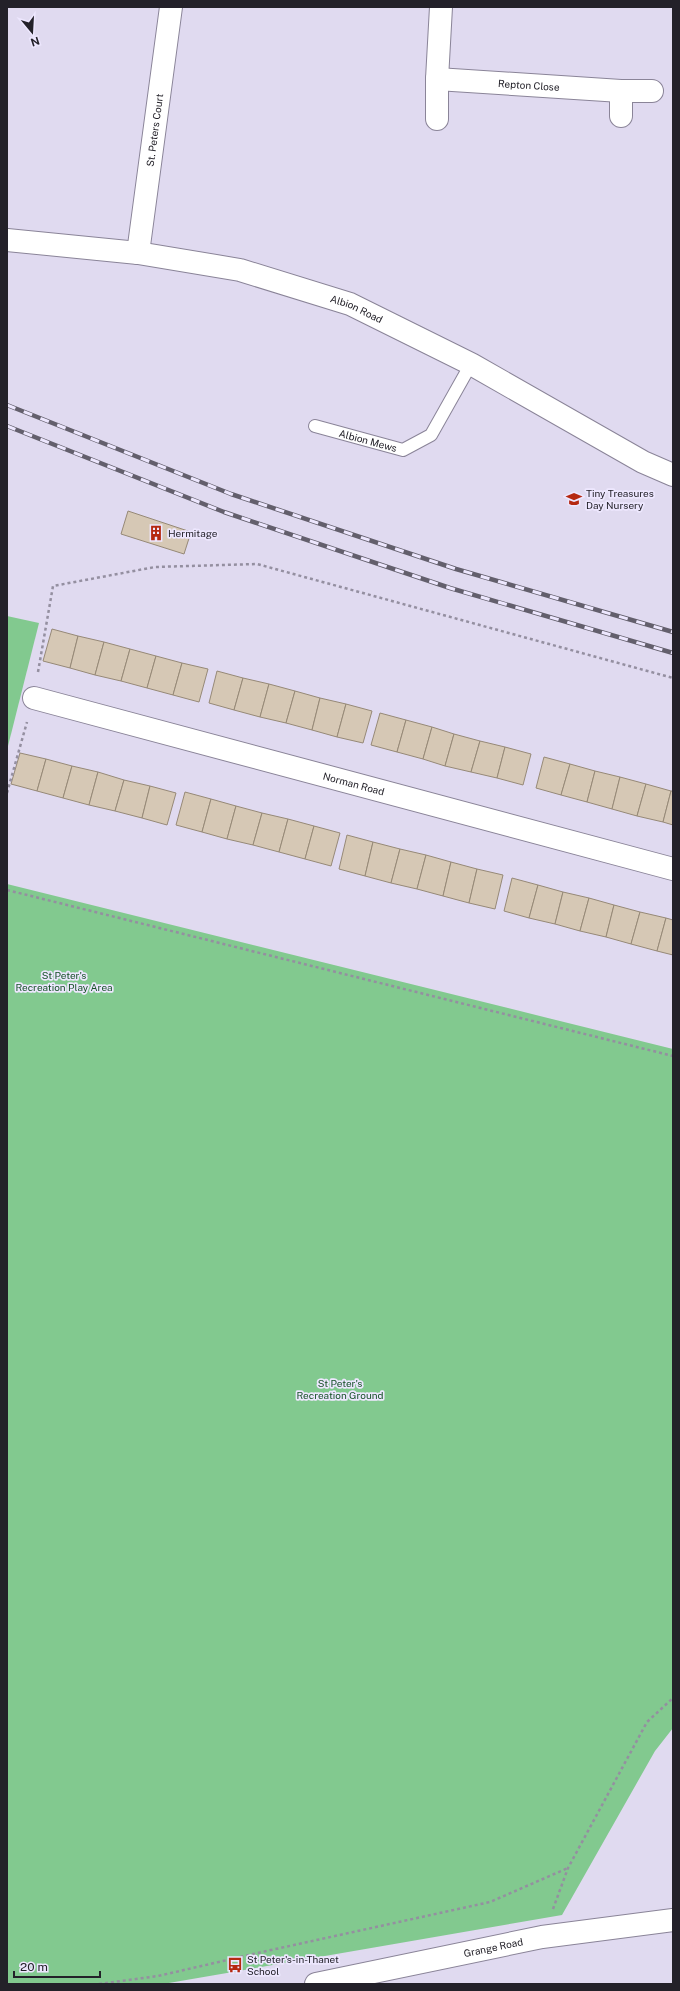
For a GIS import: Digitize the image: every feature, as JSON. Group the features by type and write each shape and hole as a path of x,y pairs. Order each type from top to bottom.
{"street":[{"name":"St. Peters Court","path":"138,253 171,7"},
{"path":"437,119 437,79 441,7"},
{"name":"Repton Close","path":"437,79 621,91 652,91"},
{"path":"621,91 622,116"},
{"name":"Albion Road","path":"7,240 138,253 240,270 350,304 471,364 643,462 673,475"},
{"name":"Norman Road","path":"34,698 673,869"},
{"name":"Grange Road","path":"316,1984 542,1938 673,1920"}],"lane":[{"name":"Albion Mews","path":"316,426 403,450 431,435 471,364"}],"path":[{"path":"7,792 34,698 53,586 155,567 257,564 673,678"},
{"path":"7,890 673,1056"},
{"path":"542,1938 568,1868 647,1722 673,1698"},
{"path":"99,1984 158,1976 490,1902 568,1868"}],"green space":[{"path":"7,616 39,623 7,750"},
{"name":"St Peter's Recreation Ground","path":"7,884 673,1049 673,1728 655,1751 562,1915 163,1984 7,1984"}],"building":[{"name":"Hermitage","path":"128,511 191,532 184,554 121,534"},
{"path":"52,629 78,636 70,668 43,661"},
{"path":"78,636 104,642 95,675 70,668"},
{"path":"104,642 130,649 121,681 95,675"},
{"path":"130,649 156,656 147,688 121,681"},
{"path":"156,656 182,663 173,695 147,688"},
{"path":"182,663 208,669 199,702 173,695"},
{"path":"217,671 243,678 234,710 209,703"},
{"path":"243,678 269,684 260,717 234,710"},
{"path":"269,684 295,691 286,723 260,717"},
{"path":"295,691 320,698 312,730 286,723"},
{"path":"320,698 346,704 337,737 312,730"},
{"path":"346,704 372,711 363,743 337,737"},
{"path":"380,713 406,720 397,752 371,745"},
{"path":"406,720 432,727 423,759 397,752"},
{"path":"432,727 454,734 445,766 423,759"},
{"path":"454,734 480,741 471,772 445,766"},
{"path":"480,741 505,747 497,778 471,772"},
{"path":"505,747 531,754 523,785 497,778"},
{"path":"20,753 46,759 37,791 11,784"},
{"path":"544,757 570,764 561,795 536,788"},
{"path":"46,759 72,766 63,798 37,791"},
{"path":"570,764 595,771 587,802 561,795"},
{"path":"72,766 98,772 89,805 63,798"},
{"path":"595,771 620,777 612,809 587,802"},
{"path":"98,772 124,780 115,811 89,805"},
{"path":"620,777 646,784 637,816 612,809"},
{"path":"124,780 150,786 142,818 115,811"},
{"path":"646,784 671,791 663,822 637,816"},
{"path":"150,786 176,793 167,825 142,818"},
{"path":"671,791 673,791 673,825 663,822"},
{"path":"185,792 211,799 202,832 176,825"},
{"path":"211,799 236,806 227,839 202,832"},
{"path":"236,806 262,813 253,845 227,839"},
{"path":"262,813 288,819 279,852 253,845"},
{"path":"288,819 314,826 305,859 279,852"},
{"path":"314,826 340,833 331,866 305,859"},
{"path":"347,835 373,842 365,876 339,869"},
{"path":"373,842 400,849 391,883 365,876"},
{"path":"400,849 426,855 417,889 391,883"},
{"path":"426,855 451,862 443,896 417,889"},
{"path":"451,862 477,869 469,903 443,896"},
{"path":"477,869 503,875 495,909 469,903"},
{"path":"512,878 538,885 529,918 504,911"},
{"path":"538,885 563,892 555,924 529,918"},
{"path":"563,892 589,898 580,931 555,924"},
{"path":"589,898 614,905 606,937 580,931"},
{"path":"614,905 640,912 631,944 606,937"},
{"path":"640,912 666,918 657,951 631,944"},
{"path":"666,918 673,920 673,955 657,951"}],"railway":[{"path":"7,405 231,494 456,569 673,632"},
{"path":"7,426 224,512 450,588 673,653"}],"place":[{"name":"Tiny Treasures Day Nursery","path":"574,499"},
{"name":"Hermitage","path":"156,533"},
{"name":"St Peter's-in-Thanet School","path":"235,1965"}],"park label":[{"name":"St Peter's Recreation Play Area","path":"64,980"}]}
